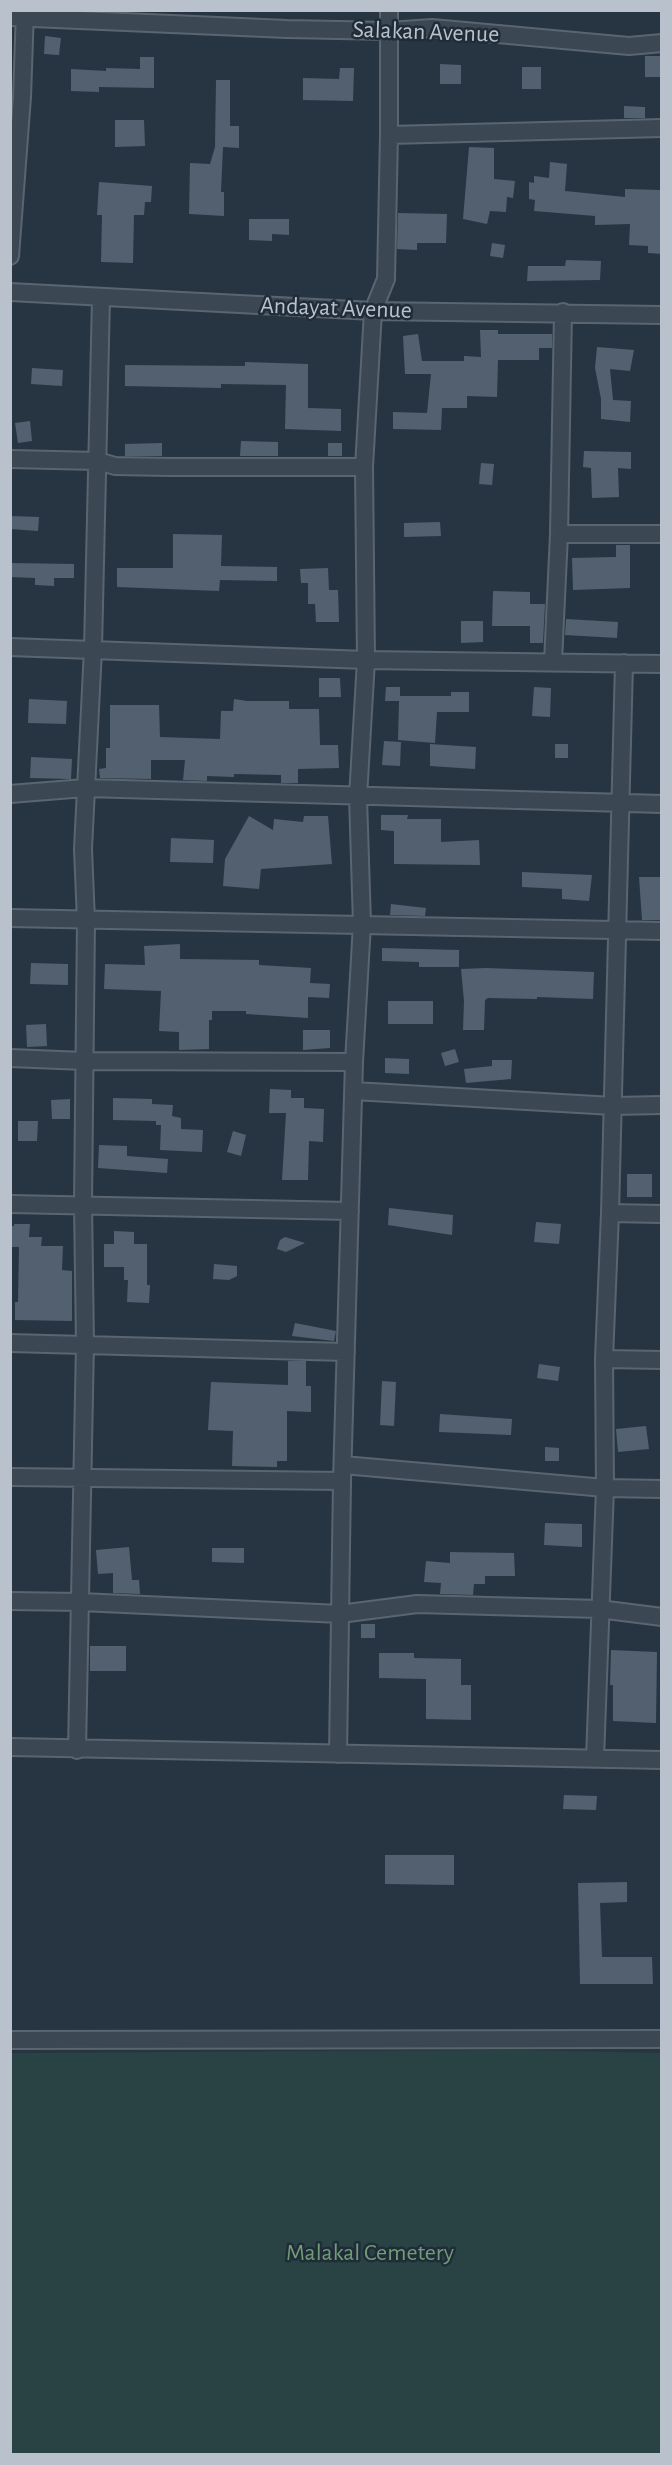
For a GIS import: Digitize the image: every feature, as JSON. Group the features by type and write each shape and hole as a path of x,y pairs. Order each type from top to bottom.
{"street":[{"path":"338,1754 342,1473 354,1062 362,924 358,797 366,660 364,467 373,312 386,279 389,10"},
{"path":"10,256 20,15"},
{"name":"Salakan Avenue","path":"20,15 389,31 432,28 629,46 662,43"},
{"path":"389,135 662,128"},
{"name":"Andayat Avenue","path":"10,292 373,312 562,312 662,315"},
{"path":"77,1750 85,1344 83,1204 86,921 82,849 93,649 101,298"},
{"path":"553,662 559,534 562,312"},
{"path":"10,459 98,461 115,466 158,467 364,467"},
{"path":"559,534 662,534"},
{"path":"10,647 366,660 662,664"},
{"path":"595,1759 605,1488 604,1359 610,1213 624,663"},
{"path":"10,794 85,788 662,804"},
{"path":"10,918 662,931"},
{"path":"10,1058 84,1061 354,1062"},
{"path":"354,1091 613,1106 662,1104"},
{"path":"10,1204 350,1211"},
{"path":"610,1213 662,1214"},
{"path":"10,1343 346,1352"},
{"path":"604,1359 662,1360"},
{"path":"10,1477 83,1479 342,1473 605,1488 662,1489"},
{"path":"10,1601 340,1614 417,1604 599,1609 662,1617"},
{"path":"10,1747 662,1760"},
{"path":"10,2040 662,2039"}],"green space":[{"name":"Malakal Cemetery","path":"519,2050 661,2053 661,2454 11,2454 11,2053"}],"building":[{"path":"45,36 61,38 59,55 44,54"},
{"path":"645,56 662,56 662,77 645,77"},
{"path":"140,57 154,57 154,88 99,87 99,92 71,91 71,69 106,71 106,68 140,69"},
{"path":"440,64 461,65 461,84 440,84"},
{"path":"522,67 541,67 541,89 522,89"},
{"path":"340,68 354,68 353,101 303,100 303,78 339,79"},
{"path":"216,80 230,80 230,126 239,126 239,148 223,147 221,192 224,192 224,216 189,214 190,163 210,164 215,147"},
{"path":"624,106 645,107 645,118 624,118"},
{"path":"115,120 144,120 145,146 115,147"},
{"path":"469,147 494,148 494,179 515,181 513,198 507,197 506,212 490,211 487,224 463,219"},
{"path":"550,162 567,164 565,191 625,197 625,189 660,190 662,254 648,253 648,246 629,245 630,224 595,225 595,216 534,211 535,200 529,199 529,182 534,183 534,176 549,178"},
{"path":"99,182 152,186 151,202 145,202 144,215 134,215 133,263 101,262 102,215 97,215"},
{"path":"398,213 447,214 446,243 417,243 417,250 397,249"},
{"path":"249,219 289,219 289,235 272,234 272,241 249,240"},
{"path":"492,243 505,245 503,258 490,256"},
{"path":"566,260 601,261 600,280 527,281 528,266 565,266"},
{"path":"480,330 498,330 498,334 552,334 552,348 539,348 539,360 498,360 497,397 467,396 467,408 442,408 441,430 393,429 393,412 427,413 431,374 405,374 403,336 418,334 422,361 464,361 464,356 481,357"},
{"path":"597,347 634,350 630,371 610,369 613,400 631,401 630,422 601,419 601,399 595,368"},
{"path":"245,362 308,364 308,408 341,409 341,431 285,429 286,385 221,384 221,388 125,386 125,365 245,366"},
{"path":"32,368 63,370 62,386 31,384"},
{"path":"30,421 32,441 18,443 15,423"},
{"path":"241,441 278,442 278,456 240,456"},
{"path":"162,443 162,456 125,456 125,444"},
{"path":"328,443 342,443 342,456 328,456"},
{"path":"584,451 631,452 631,469 618,468 619,497 592,498 591,468 583,467"},
{"path":"481,463 494,464 492,485 479,484"},
{"path":"10,516 39,517 38,531 10,529"},
{"path":"440,522 441,536 404,537 404,523"},
{"path":"173,534 222,535 221,566 277,567 277,581 220,580 219,591 117,587 117,568 173,568"},
{"path":"616,545 630,545 630,588 573,590 572,558 616,557"},
{"path":"10,563 74,564 74,578 54,578 54,586 35,585 35,578 10,577"},
{"path":"328,568 329,590 338,590 339,622 316,622 315,604 308,604 308,583 301,583 300,569"},
{"path":"493,591 530,592 530,604 545,604 543,643 530,643 530,626 492,626"},
{"path":"566,619 618,622 617,638 565,635"},
{"path":"461,621 483,621 483,642 461,643"},
{"path":"319,678 340,678 341,697 319,697"},
{"path":"386,687 400,687 400,696 451,696 451,692 469,692 469,712 437,712 435,743 398,740 399,701 385,701"},
{"path":"534,687 551,688 550,717 532,716"},
{"path":"29,699 67,701 66,724 28,723"},
{"path":"234,699 289,701 289,709 319,709 320,745 338,745 339,768 298,769 298,783 281,783 281,775 234,774 234,777 207,776 207,781 183,780 185,760 151,760 151,779 100,778 99,769 106,768 106,748 110,748 110,705 159,705 160,737 220,739 221,711 233,711"},
{"path":"384,741 401,742 400,766 382,765"},
{"path":"430,744 476,747 475,769 430,766"},
{"path":"555,744 568,744 568,758 555,758"},
{"path":"31,757 72,759 71,779 30,778"},
{"path":"381,815 408,815 407,819 441,819 441,842 479,840 480,865 394,864 394,831 381,830"},
{"path":"249,816 273,830 274,819 303,822 304,816 328,816 332,864 261,869 259,889 223,886 225,859"},
{"path":"171,838 214,840 213,863 170,862"},
{"path":"522,872 592,875 589,901 562,899 562,889 522,887"},
{"path":"639,877 662,877 662,920 642,920"},
{"path":"391,904 426,908 425,916 390,915"},
{"path":"180,944 180,959 259,960 259,965 311,968 310,983 330,984 329,998 308,997 308,1018 246,1014 246,1011 212,1011 212,1020 209,1020 209,1049 179,1050 179,1032 159,1031 161,991 104,989 105,964 145,965 144,946"},
{"path":"382,948 459,950 459,967 419,967 419,962 382,961"},
{"path":"31,963 68,964 68,985 30,984"},
{"path":"461,969 594,972 593,999 488,998 485,1000 484,1030 463,1030 464,1001"},
{"path":"388,1001 433,1001 433,1024 388,1024"},
{"path":"46,1024 47,1046 27,1047 26,1025"},
{"path":"303,1030 330,1030 330,1048 303,1050"},
{"path":"455,1049 459,1062 445,1066 441,1053"},
{"path":"385,1058 409,1059 409,1074 385,1073"},
{"path":"492,1060 512,1060 511,1079 466,1083 464,1069 492,1066"},
{"path":"270,1089 291,1090 291,1098 304,1098 304,1108 324,1109 323,1142 309,1141 308,1180 282,1180 286,1113 269,1113"},
{"path":"113,1098 152,1099 152,1104 173,1105 172,1116 181,1118 181,1129 203,1130 202,1152 160,1150 161,1125 156,1125 156,1121 113,1120"},
{"path":"70,1099 70,1119 52,1119 51,1100"},
{"path":"18,1121 38,1121 37,1141 18,1141"},
{"path":"233,1131 246,1135 241,1156 227,1152"},
{"path":"99,1145 127,1146 127,1156 168,1159 167,1173 98,1168"},
{"path":"627,1174 652,1174 652,1197 627,1197"},
{"path":"389,1208 453,1215 452,1235 388,1225"},
{"path":"536,1222 561,1224 559,1244 534,1242"},
{"path":"30,1224 29,1237 42,1237 41,1246 63,1246 62,1270 72,1271 72,1321 15,1320 15,1302 18,1302 19,1247 10,1247 10,1226"},
{"path":"114,1231 134,1232 134,1244 147,1244 149,1303 127,1302 128,1280 124,1280 124,1267 104,1267 104,1244 114,1244"},
{"path":"285,1237 305,1243 286,1252 277,1249 280,1240"},
{"path":"214,1264 237,1266 237,1276 229,1280 213,1279"},
{"path":"295,1323 336,1331 334,1341 292,1336"},
{"path":"288,1361 306,1361 306,1386 311,1386 311,1412 287,1411 287,1461 277,1461 277,1467 232,1466 233,1431 208,1430 211,1382 288,1385"},
{"path":"539,1364 560,1367 558,1381 537,1378"},
{"path":"382,1381 396,1382 394,1426 380,1425"},
{"path":"440,1414 512,1419 511,1435 439,1432"},
{"path":"646,1426 649,1449 618,1452 616,1429"},
{"path":"545,1447 559,1448 559,1461 545,1461"},
{"path":"545,1523 582,1524 582,1547 544,1545"},
{"path":"129,1547 132,1580 139,1580 140,1594 113,1593 113,1573 98,1574 96,1550"},
{"path":"212,1548 244,1548 244,1563 212,1562"},
{"path":"450,1552 514,1553 515,1576 485,1576 485,1584 474,1584 473,1595 440,1594 441,1583 424,1582 426,1561 450,1563"},
{"path":"361,1624 375,1624 375,1638 361,1638"},
{"path":"90,1646 126,1646 126,1671 90,1671"},
{"path":"611,1650 657,1652 656,1723 613,1721 613,1685 610,1685"},
{"path":"379,1653 414,1653 414,1658 461,1659 461,1685 471,1685 471,1720 426,1719 426,1679 379,1678"},
{"path":"564,1795 597,1796 596,1810 563,1809"},
{"path":"385,1855 454,1855 454,1885 385,1884"},
{"path":"627,1882 627,1902 600,1903 602,1957 652,1957 653,1984 580,1984 578,1883"}]}
